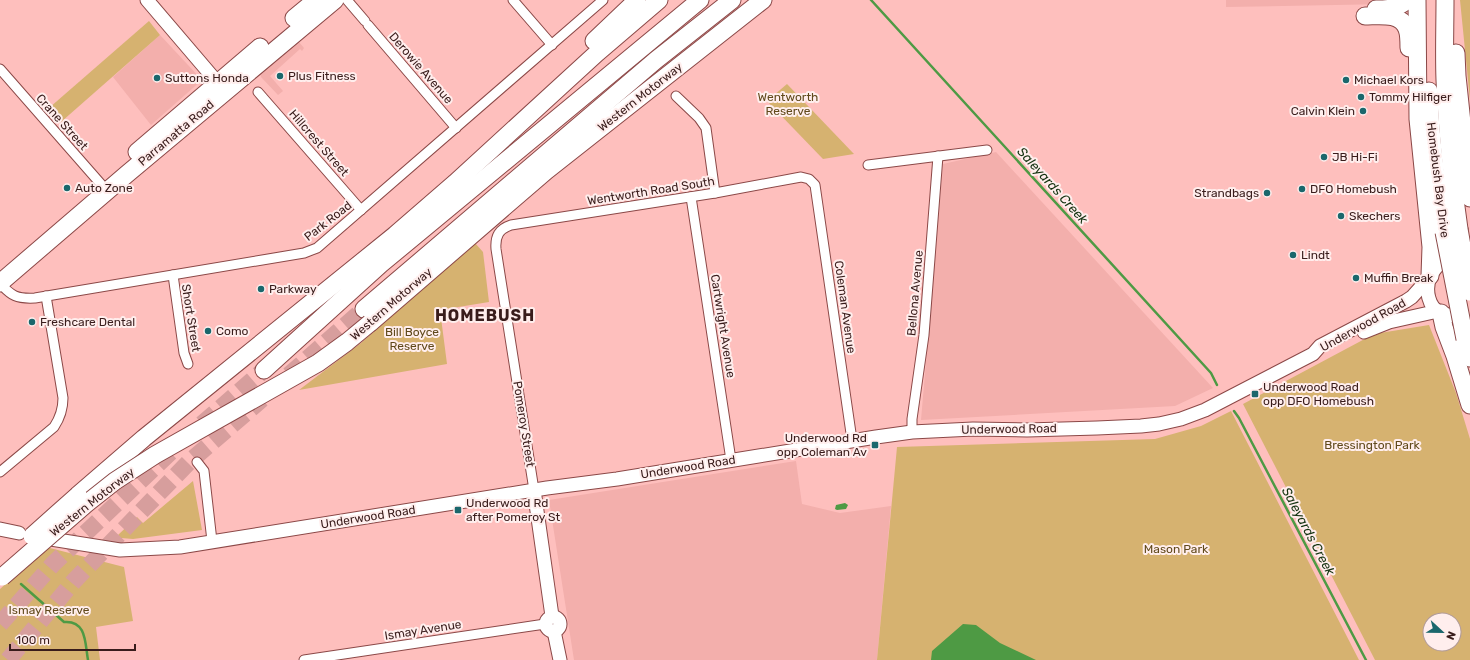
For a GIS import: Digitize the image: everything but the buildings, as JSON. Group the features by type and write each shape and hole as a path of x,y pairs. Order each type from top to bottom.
{"highway":[{"name":"Parramatta Road","path":"0,269 104,187 222,87 316,0"},
{"name":"Parramatta Road","path":"222,87 335,0"},
{"path":"455,183 534,100 637,0"},
{"name":"Western Motorway","path":"1,573 78,494 144,438 395,235 455,183 596,53 659,0"},
{"path":"678,18 691,0"},
{"path":"264,370 387,259 700,0"},
{"name":"Western Motorway","path":"1,573 115,481 154,455 318,363 347,342 367,316 656,60 732,0"},
{"name":"Western Motorway","path":"367,316 546,171 763,0"},
{"path":"749,12 766,0"},
{"path":"1406,0 1399,6 1390,9 1366,13 1391,16 1399,19 1405,24 1408,30 1411,88 1418,119"},
{"path":"1417,0 1418,119 1431,247 1430,277"},
{"name":"Homebush Bay Drive","path":"1427,0 1430,109 1436,179 1470,292"},
{"name":"Homebush Bay Drive","path":"1445,0 1445,78 1452,177 1451,230 1465,339 1470,358"},
{"path":"1453,0 1457,76 1470,198"},
{"name":"Parramatta Road","path":"0,283 104,187"},
{"path":"1444,314 1444,327 1455,356 1470,405"}],"main road":[{"path":"147,0 222,87"},
{"path":"1465,156 1470,172"},
{"name":"Underwood Road","path":"1313,354 1320,346 1406,302 1419,290 1442,262"},
{"path":"1430,277 1428,292 1432,306 1444,314"},
{"name":"Underwood Road","path":"51,540 120,550 180,547 534,490 617,479 852,440 912,432 973,429 1027,430 1160,424 1181,419 1205,410 1313,354 1322,353 1360,333 1378,326 1444,314"},
{"name":"Pomeroy Street","path":"534,490 550,624 560,660"},
{"path":"0,529 19,533"}],"street":[{"name":"Derowie Avenue","path":"347,0 456,128"},
{"path":"513,0 552,44"},
{"name":"Park Road","path":"0,283 9,293 24,299 304,253 317,248 602,0"},
{"name":"Crane Street","path":"0,69 104,187"},
{"name":"Hillcrest Street","path":"258,92 362,210"},
{"path":"676,96 699,118 706,128 715,193"},
{"path":"868,165 987,150"},
{"name":"Bellona Avenue","path":"912,432 912,419 924,335 938,156"},
{"name":"Wentworth Road South","path":"498,233 501,229 511,225 691,197 801,177 810,179"},
{"name":"Coleman Avenue","path":"810,179 815,185 852,440"},
{"name":"Cartwright Avenue","path":"691,197 731,460"},
{"name":"Pomeroy Street","path":"498,233 496,238 496,249 534,490"},
{"name":"Short Street","path":"173,275 184,353 188,364"},
{"path":"0,472 54,427 63,409 63,398 46,296"},
{"path":"197,462 204,471 212,541"},
{"name":"Ismay Avenue","path":"304,660 550,624"}],"shaded area":[{"path":"1226,0 1392,0 1388,4 1226,7"},
{"name":"Suttons Honda","path":"160,35 202,80 151,125 113,77"},
{"path":"298,41 304,48 302,51 300,49 270,76 283,91 278,95 261,77 260,73"},
{"path":"996,152 1213,388 1175,406 921,420 943,164"},
{"path":"796,461 802,504 840,513 891,506 877,660 574,660 549,500"},
{"path":"845,503 848,505 846,509 835,509 836,505"},
{"path":"963,624 976,625 1000,643 1036,660 931,660 932,651"}],"green space":[{"path":"1460,0 1470,0 1470,100"},
{"path":"149,21 160,35 61,122 49,108"},
{"name":"Wentworth Reserve","path":"787,84 854,154 823,159 767,101"},
{"name":"Bill Boyce Reserve","path":"475,243 483,252 489,302 440,310 447,364 299,390 361,343"},
{"name":"Bressington Park","path":"1429,325 1456,393 1470,439 1470,660 1375,660 1243,404 1374,334"},
{"name":"Mason Park","path":"1231,411 1359,660 877,660 897,447 1155,439 1201,426"},
{"path":"193,481 202,530 133,539 121,538 118,535 137,517 143,523"},
{"name":"Ismay Reserve","path":"46,547 124,567 133,621 96,627 100,660 0,660 0,589"}],"waterway":[{"name":"Saleyards Creek","path":"871,0 1211,373 1217,385"},
{"name":"Saleyards Creek","path":"1234,411 1366,660"},
{"path":"21,584 64,622 72,622 81,629 84,634 88,660"}],"tunnel":[{"path":"289,375 364,309"},
{"path":"202,424 264,370"},
{"path":"8,660 74,581 188,463 262,399"},
{"path":"0,624 53,564 176,447"}],"place":[{"name":"Plus Fitness","path":"280,76"},
{"name":"Suttons Honda","path":"157,78"},
{"name":"Michael Kors","path":"1346,80"},
{"name":"Tommy Hilfiger","path":"1361,97"},
{"name":"Calvin Klein","path":"1363,111"},
{"name":"JB Hi-Fi","path":"1324,157"},
{"name":"Auto Zone","path":"67,188"},
{"name":"DFO Homebush","path":"1302,189"},
{"name":"Strandbags","path":"1267,193"},
{"name":"Skechers","path":"1341,216"},
{"name":"Lindt","path":"1293,255"},
{"name":"Muffin Break","path":"1356,278"},
{"name":"Parkway","path":"261,289"},
{"name":"Freshcare Dental","path":"32,322"},
{"name":"Como","path":"208,331"},
{"name":"Underwood Road opp DFO Homebush","path":"1255,394"},
{"name":"Underwood Rd opp Coleman Av","path":"875,445"},
{"name":"Underwood Rd after Pomeroy St","path":"458,510"}],"district":[{"name":"HOMEBUSH","path":"485,315"}]}
